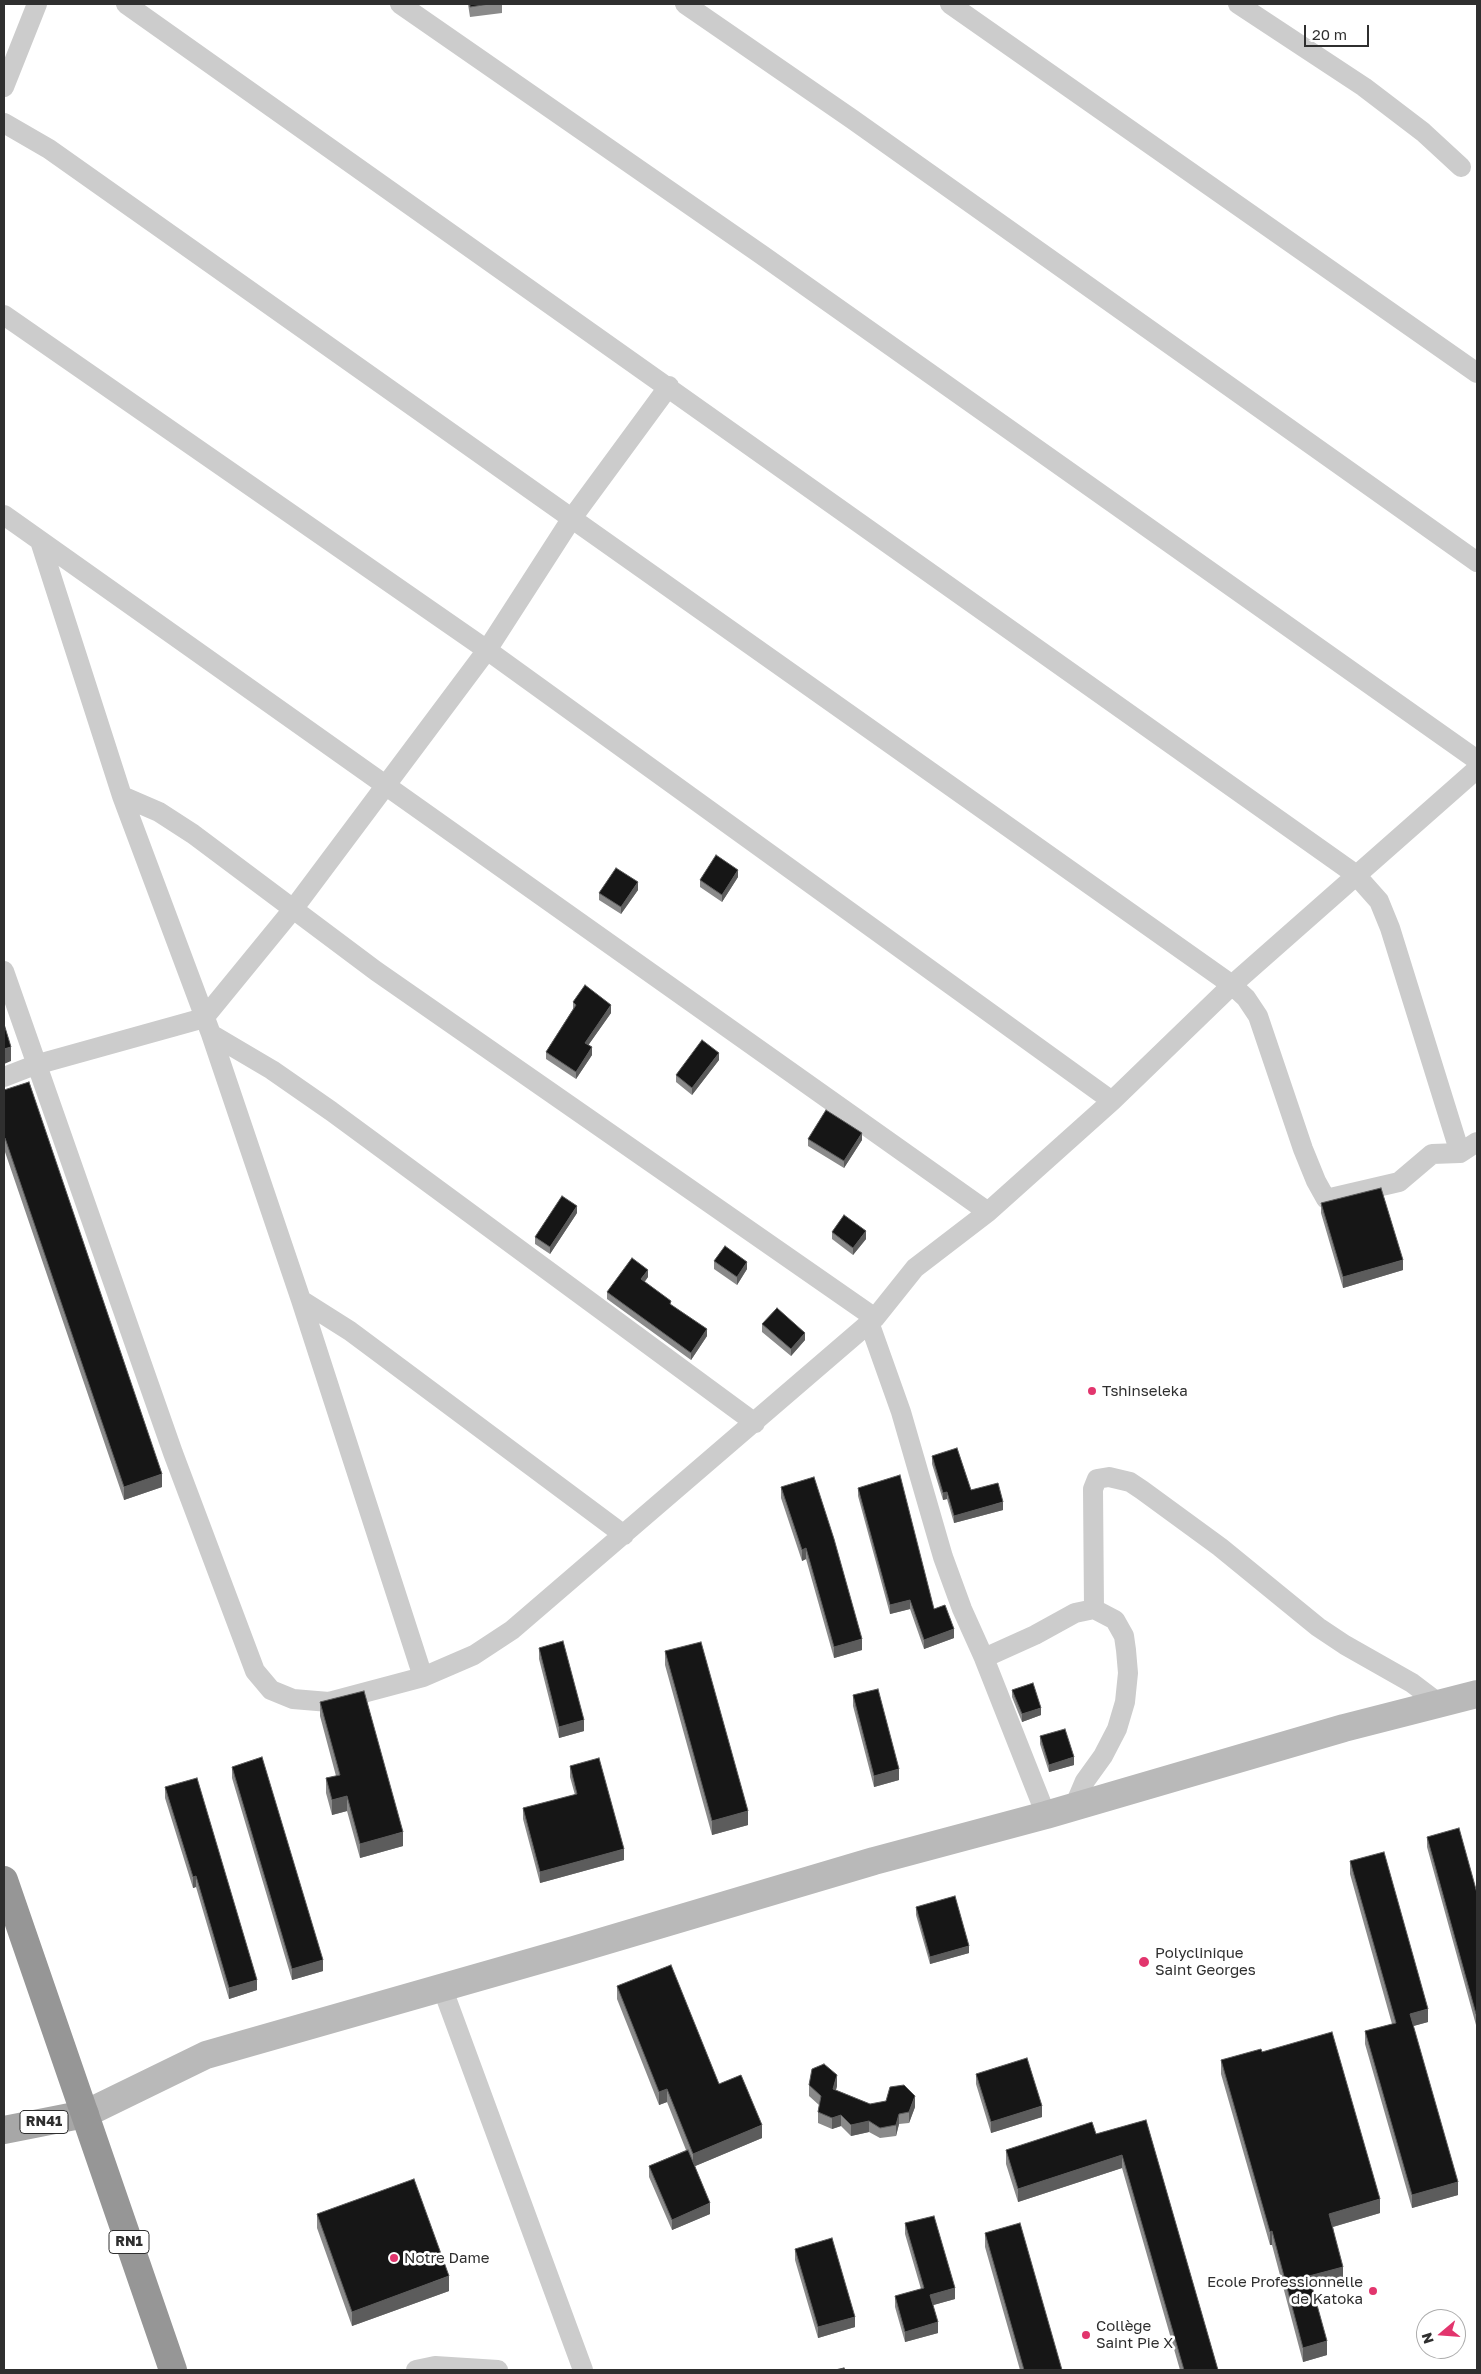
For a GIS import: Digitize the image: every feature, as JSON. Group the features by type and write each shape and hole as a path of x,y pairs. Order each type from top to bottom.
{"highway":[{"name":"RN1","path":"4,1880 174,2370"}],"main road":[{"name":"RN41","path":"4,2130 85,2114"}],"street":[{"path":"4,87 37,4"},
{"path":"126,4 669,386 1355,874 1379,902 1390,928 1460,1153"},
{"path":"400,4 762,255 1477,760"},
{"path":"685,4 852,119 1477,562"},
{"path":"950,4 1477,373"},
{"path":"1238,4 1364,87 1423,132 1461,167"},
{"path":"4,123 57,154 1232,985 1246,998 1258,1016 1310,1165 1326,1199 1399,1182 1432,1154 1460,1153 1477,1142"},
{"path":"4,315 487,650 1112,1101"},
{"path":"4,1077 35,1065 207,1026 487,650 572,518 669,386"},
{"path":"4,515 988,1212"},
{"path":"40,541 122,796 207,1026 301,1300 423,1677"},
{"path":"4,971 35,1065 173,1453 255,1672 271,1690 278,1693 293,1699 329,1702 423,1677 474,1655 512,1630 756,1423 872,1320 915,1268 988,1212 1112,1101 1232,985 1355,874 1477,769"},
{"path":"122,796 159,812 186,830 294,908 376,971 872,1320 943,1557 962,1609 984,1658 1046,1815"},
{"path":"207,1026 331,1111 756,1423"},
{"path":"301,1300 350,1331 624,1535"},
{"path":"1094,1609 1093,1489 1096,1479 1109,1477 1130,1482 1142,1490 1220,1547 1318,1627 1345,1645 1412,1683 1441,1704"},
{"path":"984,1658 1035,1636 1075,1613 1094,1609 1115,1620 1124,1636 1128,1673 1125,1702 1117,1729 1103,1756 1086,1781 1074,1807"},
{"path":"85,2114 206,2055 574,1950 874,1860 1046,1815 1233,1759 1477,1694"},
{"path":"442,1987 583,2370"},
{"path":"416,2370 435,2366 498,2370"}],"building":[{"path":"470,4 489,4 470,7"},
{"path":"716,855 738,870 722,895 700,880"},
{"path":"616,868 638,882 621,907 599,893"},
{"path":"585,985 611,1005 585,1043 592,1047 576,1072 546,1052 576,1005 573,1002"},
{"path":"4,1024 11,1047 4,1049"},
{"path":"702,1040 719,1053 692,1088 676,1075"},
{"path":"29,1082 162,1474 124,1487 4,1138 4,1090"},
{"path":"826,1110 862,1133 844,1161 808,1139"},
{"path":"1381,1188 1403,1260 1343,1277 1321,1203"},
{"path":"562,1196 577,1206 550,1247 535,1237"},
{"path":"844,1215 866,1231 853,1248 832,1232"},
{"path":"725,1246 747,1262 737,1277 714,1261"},
{"path":"632,1258 648,1270 641,1279 671,1301 670,1304 707,1329 691,1353 607,1292"},
{"path":"777,1308 805,1333 791,1349 762,1324"},
{"path":"957,1448 971,1490 998,1483 1003,1502 954,1516 947,1492 943,1493 932,1456"},
{"path":"900,1475 934,1609 945,1605 954,1629 924,1640 910,1600 890,1605 858,1488"},
{"path":"814,1477 834,1539 862,1639 834,1647 806,1548 802,1550 781,1487"},
{"path":"563,1641 584,1720 559,1727 539,1648"},
{"path":"701,1642 748,1811 712,1821 665,1651"},
{"path":"1033,1683 1041,1708 1022,1714 1012,1690"},
{"path":"878,1689 899,1769 874,1776 853,1695"},
{"path":"364,1691 403,1832 360,1844 347,1796 332,1800 326,1778 340,1775 320,1702"},
{"path":"1065,1729 1074,1757 1049,1765 1040,1736"},
{"path":"262,1757 323,1960 292,1969 232,1767"},
{"path":"599,1758 624,1849 540,1872 523,1808 577,1794 570,1766"},
{"path":"197,1778 257,1980 229,1988 196,1876 193,1877 165,1787"},
{"path":"1459,1828 1477,1893 1477,2014 1427,1837"},
{"path":"1384,1852 1428,2009 1410,2014 1458,2182 1412,2195 1365,2031 1396,2023 1350,1861"},
{"path":"955,1896 969,1946 930,1957 916,1907"},
{"path":"671,1965 719,2084 741,2075 762,2125 693,2154 667,2089 659,2092 617,1986"},
{"path":"1332,2032 1380,2199 1329,2214 1343,2267 1309,2276 1327,2341 1303,2348 1272,2231 1270,2232 1221,2060 1261,2049 1262,2052"},
{"path":"1027,2058 1042,2106 991,2122 976,2074"},
{"path":"824,2064 837,2075 833,2089 870,2104 886,2101 890,2087 904,2085 915,2096 909,2112 899,2114 896,2125 880,2128 869,2121 851,2125 841,2115 832,2118 818,2112 821,2096 809,2085 812,2069"},
{"path":"1146,2120 1218,2370 1184,2370 1122,2155 1018,2189 1006,2150 1092,2122 1096,2134"},
{"path":"688,2150 710,2203 672,2220 649,2166"},
{"path":"414,2179 449,2276 352,2312 317,2214"},
{"path":"934,2216 955,2288 930,2295 938,2322 905,2332 895,2296 924,2288 905,2223"},
{"path":"1020,2223 1062,2370 1024,2370 985,2233"},
{"path":"832,2238 855,2317 818,2327 795,2249"}],"place":[{"name":"Tshinseleka","path":"1092,1391"},
{"name":"Polyclinique Saint Georges","path":"1144,1962"},
{"name":"Notre Dame","path":"394,2258"},
{"name":"Ecole Professionnelle de Katoka","path":"1373,2291"},
{"name":"Collège Saint Pie X","path":"1086,2335"}]}
